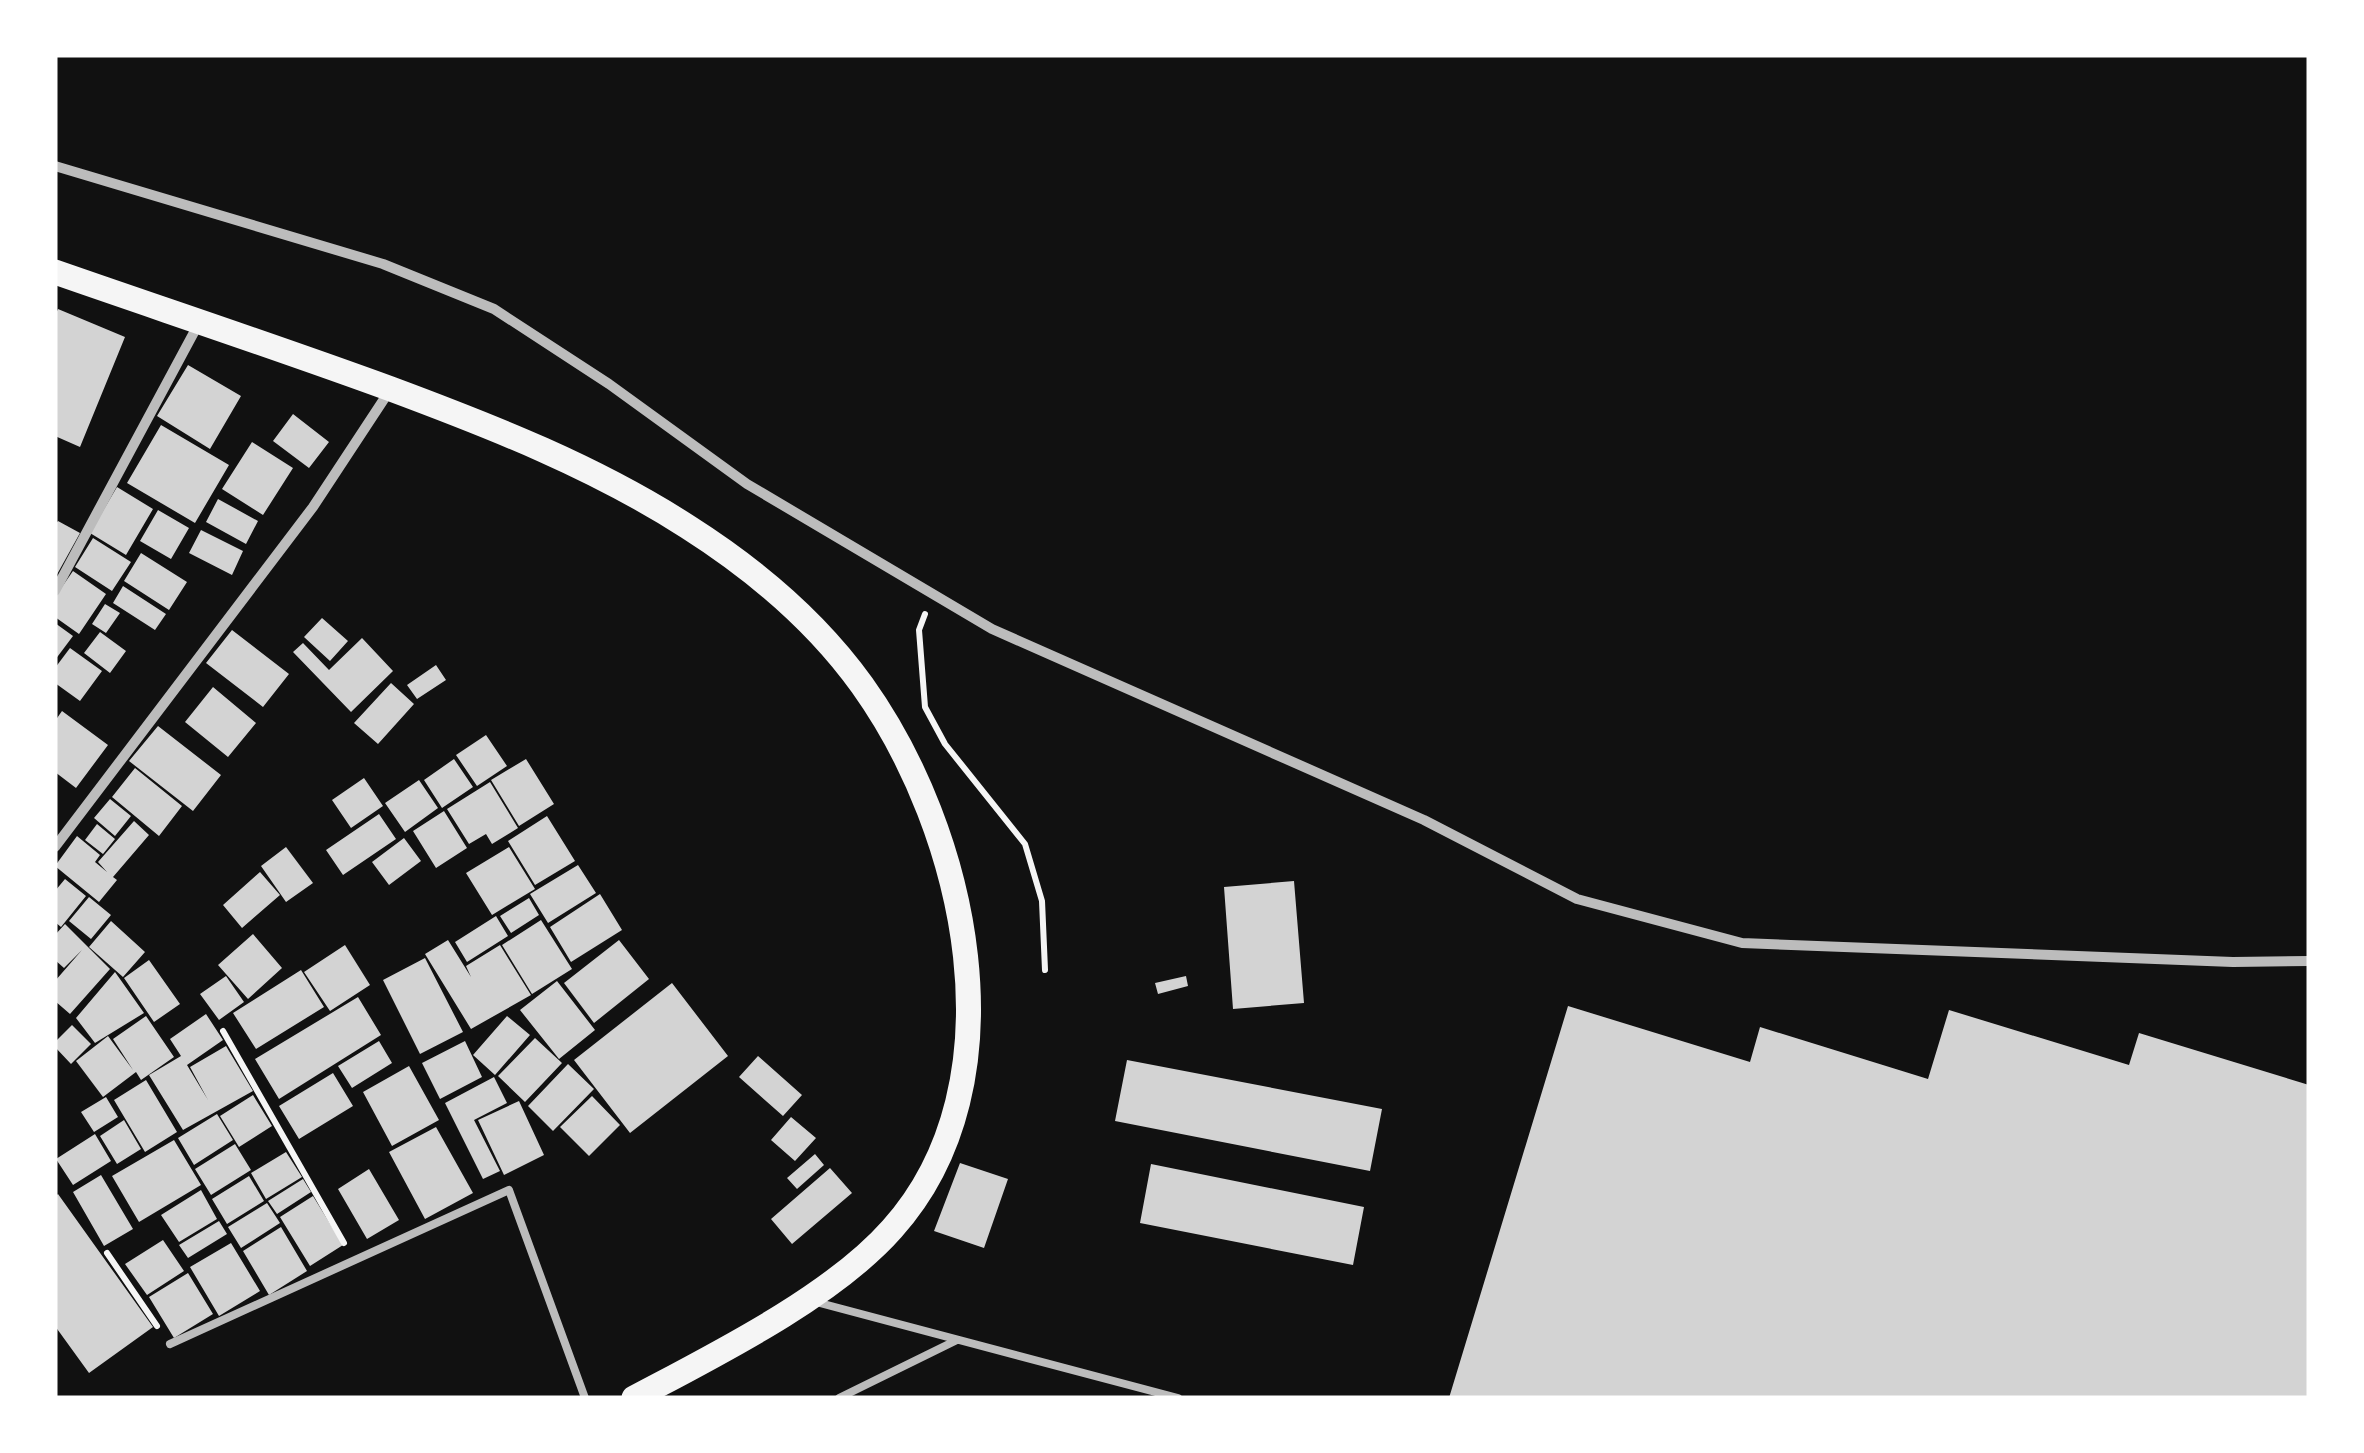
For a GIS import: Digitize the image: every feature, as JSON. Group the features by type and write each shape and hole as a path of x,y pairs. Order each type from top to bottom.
{"main road":[{"path":"55,272 479,422 588,471 688,527 798,611 832,646 892,731 939,836 956,896 965,952 968,1024 961,1081 938,1158 894,1228 860,1260 807,1300 634,1398"}],"street":[{"path":"55,166 383,264 494,309 609,384 747,484 992,629 1424,820 1577,899 1742,943 2233,962 2309,961"},
{"path":"55,591 199,323"},
{"path":"55,847 313,507 390,389"}],"lane":[{"path":"170,1344 509,1190 585,1398"},
{"path":"807,1300 1178,1398"},
{"path":"839,1398 957,1340"}],"path":[{"path":"932,594 919,630 925,707 945,744 1025,844 1042,901 1044,970"},
{"path":"223,1031 354,1262"},
{"path":"107,1253 170,1344"}],"building":[{"path":"58,309 125,337 80,447 55,436"},
{"path":"188,365 241,396 210,449 157,416"},
{"path":"293,414 329,442 309,468 273,441"},
{"path":"161,425 229,465 195,523 127,483"},
{"path":"252,442 293,468 263,515 222,489"},
{"path":"117,487 153,509 126,555 90,533"},
{"path":"218,499 258,521 246,544 206,522"},
{"path":"158,510 189,528 171,559 140,541"},
{"path":"58,521 80,533 55,578 55,525"},
{"path":"201,530 243,551 232,575 189,553"},
{"path":"93,538 131,562 112,591 75,567"},
{"path":"141,553 187,582 169,610 124,581"},
{"path":"73,571 106,594 79,634 55,617 55,597"},
{"path":"123,586 166,614 155,630 113,603"},
{"path":"105,604 120,613 106,633 92,624"},
{"path":"322,618 348,641 330,661 304,637"},
{"path":"55,623 73,636 55,660"},
{"path":"232,630 289,674 263,707 206,663"},
{"path":"100,632 126,651 110,673 84,653"},
{"path":"362,638 393,671 351,712 293,652 303,643 329,670"},
{"path":"70,648 102,671 80,701 55,683 55,668"},
{"path":"436,665 446,680 417,699 407,685"},
{"path":"391,683 414,704 378,744 354,723"},
{"path":"213,687 256,723 228,757 185,722"},
{"path":"62,711 108,745 76,788 55,772 55,721"},
{"path":"158,726 221,775 193,811 129,761"},
{"path":"486,735 507,766 477,786 456,755"},
{"path":"454,759 473,787 442,808 424,780"},
{"path":"526,759 554,804 519,826 491,780"},
{"path":"135,768 182,806 159,836 112,797"},
{"path":"364,778 383,806 351,828 332,800"},
{"path":"419,780 438,808 405,832 385,803"},
{"path":"490,782 518,828 492,844 486,834 469,844 447,809"},
{"path":"110,799 131,816 115,836 94,818"},
{"path":"444,811 467,848 436,868 413,831"},
{"path":"379,814 396,839 343,875 326,850"},
{"path":"547,816 575,861 535,885 508,841"},
{"path":"134,821 149,835 113,877 117,880 99,902 55,866 77,836 100,855 95,862 107,872 98,862"},
{"path":"97,824 115,839 103,854 85,840"},
{"path":"404,838 421,861 389,885 372,862"},
{"path":"286,847 313,883 286,902 261,866"},
{"path":"509,847 535,889 492,915 466,873"},
{"path":"578,865 596,893 548,923 530,894"},
{"path":"260,872 280,895 242,928 223,905"},
{"path":"65,879 86,896 61,927 55,922 55,891"},
{"path":"1294,881 1304,1003 1233,1009 1224,887"},
{"path":"600,894 622,930 571,962 550,927"},
{"path":"89,897 111,915 91,939 69,921"},
{"path":"529,898 539,915 511,933 500,916"},
{"path":"496,916 508,936 467,962 455,942"},
{"path":"541,920 572,969 532,994 502,945"},
{"path":"111,921 145,952 123,977 89,947"},
{"path":"65,924 110,969 70,1014 55,1001 55,981 82,950 64,968 55,960 55,935"},
{"path":"253,934 282,968 248,999 218,965"},
{"path":"448,940 471,977 466,966 500,945 531,995 471,1029 425,954"},
{"path":"619,940 649,979 594,1023 564,983"},
{"path":"345,945 370,985 330,1011 304,972"},
{"path":"425,958 463,1032 420,1054 383,980"},
{"path":"149,960 180,1004 154,1022 124,978"},
{"path":"301,970 324,1007 256,1049 233,1013"},
{"path":"115,972 144,1013 95,1043 76,1018"},
{"path":"226,976 244,1002 219,1020 200,994"},
{"path":"1186,976 1188,986 1158,994 1155,983"},
{"path":"557,981 595,1030 559,1059 520,1010"},
{"path":"672,983 728,1056 630,1133 574,1060"},
{"path":"358,997 381,1035 279,1099 255,1059"},
{"path":"1568,1006 1750,1062 1760,1027 1928,1079 1949,1010 2129,1065 2139,1033 2309,1085 2309,1398 1449,1398"},
{"path":"206,1014 223,1040 187,1065 208,1100 190,1067 226,1046 253,1091 183,1130 149,1075 181,1056 170,1039"},
{"path":"146,1016 174,1057 141,1080 136,1072 103,1097 76,1061 108,1036 133,1070 113,1039"},
{"path":"507,1016 530,1035 495,1075 473,1055"},
{"path":"72,1025 91,1044 71,1064 55,1042"},
{"path":"535,1038 562,1063 525,1102 498,1076"},
{"path":"379,1041 392,1063 352,1088 338,1066"},
{"path":"465,1041 482,1077 440,1099 422,1063"},
{"path":"758,1056 802,1095 783,1116 739,1077"},
{"path":"1127,1060 1382,1109 1370,1171 1115,1121"},
{"path":"568,1064 594,1089 553,1131 528,1106"},
{"path":"409,1066 439,1120 392,1146 363,1092"},
{"path":"333,1073 353,1106 299,1139 279,1106"},
{"path":"494,1077 507,1103 474,1120 500,1171 483,1179 445,1103"},
{"path":"146,1080 177,1132 145,1152 114,1100"},
{"path":"253,1095 272,1126 239,1147 220,1116"},
{"path":"592,1096 620,1125 589,1156 560,1127"},
{"path":"106,1097 118,1117 94,1132 81,1112"},
{"path":"519,1101 544,1155 504,1175 478,1120"},
{"path":"217,1114 233,1140 194,1165 178,1138"},
{"path":"791,1117 816,1138 795,1161 771,1140"},
{"path":"124,1120 141,1149 117,1164 100,1136"},
{"path":"436,1127 473,1193 425,1219 389,1152"},
{"path":"95,1134 111,1161 73,1185 56,1159"},
{"path":"174,1140 201,1185 139,1222 112,1176"},
{"path":"235,1144 251,1170 211,1195 195,1169"},
{"path":"286,1152 302,1177 266,1199 251,1173"},
{"path":"815,1154 824,1165 797,1189 787,1178"},
{"path":"960,1163 1008,1179 984,1248 934,1231"},
{"path":"1151,1164 1364,1207 1353,1265 1140,1223"},
{"path":"830,1168 852,1193 792,1244 771,1219"},
{"path":"369,1169 399,1220 367,1239 338,1189"},
{"path":"101,1175 133,1229 104,1246 73,1192"},
{"path":"249,1176 264,1201 227,1224 212,1199"},
{"path":"303,1179 311,1192 277,1214 268,1201"},
{"path":"201,1190 217,1219 179,1242 161,1215"},
{"path":"58,1194 153,1327 89,1373 55,1326"},
{"path":"313,1196 343,1245 310,1266 280,1217"},
{"path":"267,1203 280,1223 241,1248 228,1227"},
{"path":"219,1221 227,1234 188,1258 179,1245"},
{"path":"281,1227 307,1271 269,1295 243,1251"},
{"path":"163,1240 184,1271 147,1295 125,1264"},
{"path":"231,1243 260,1291 219,1316 190,1267"},
{"path":"188,1273 213,1314 174,1338 149,1297"}]}
